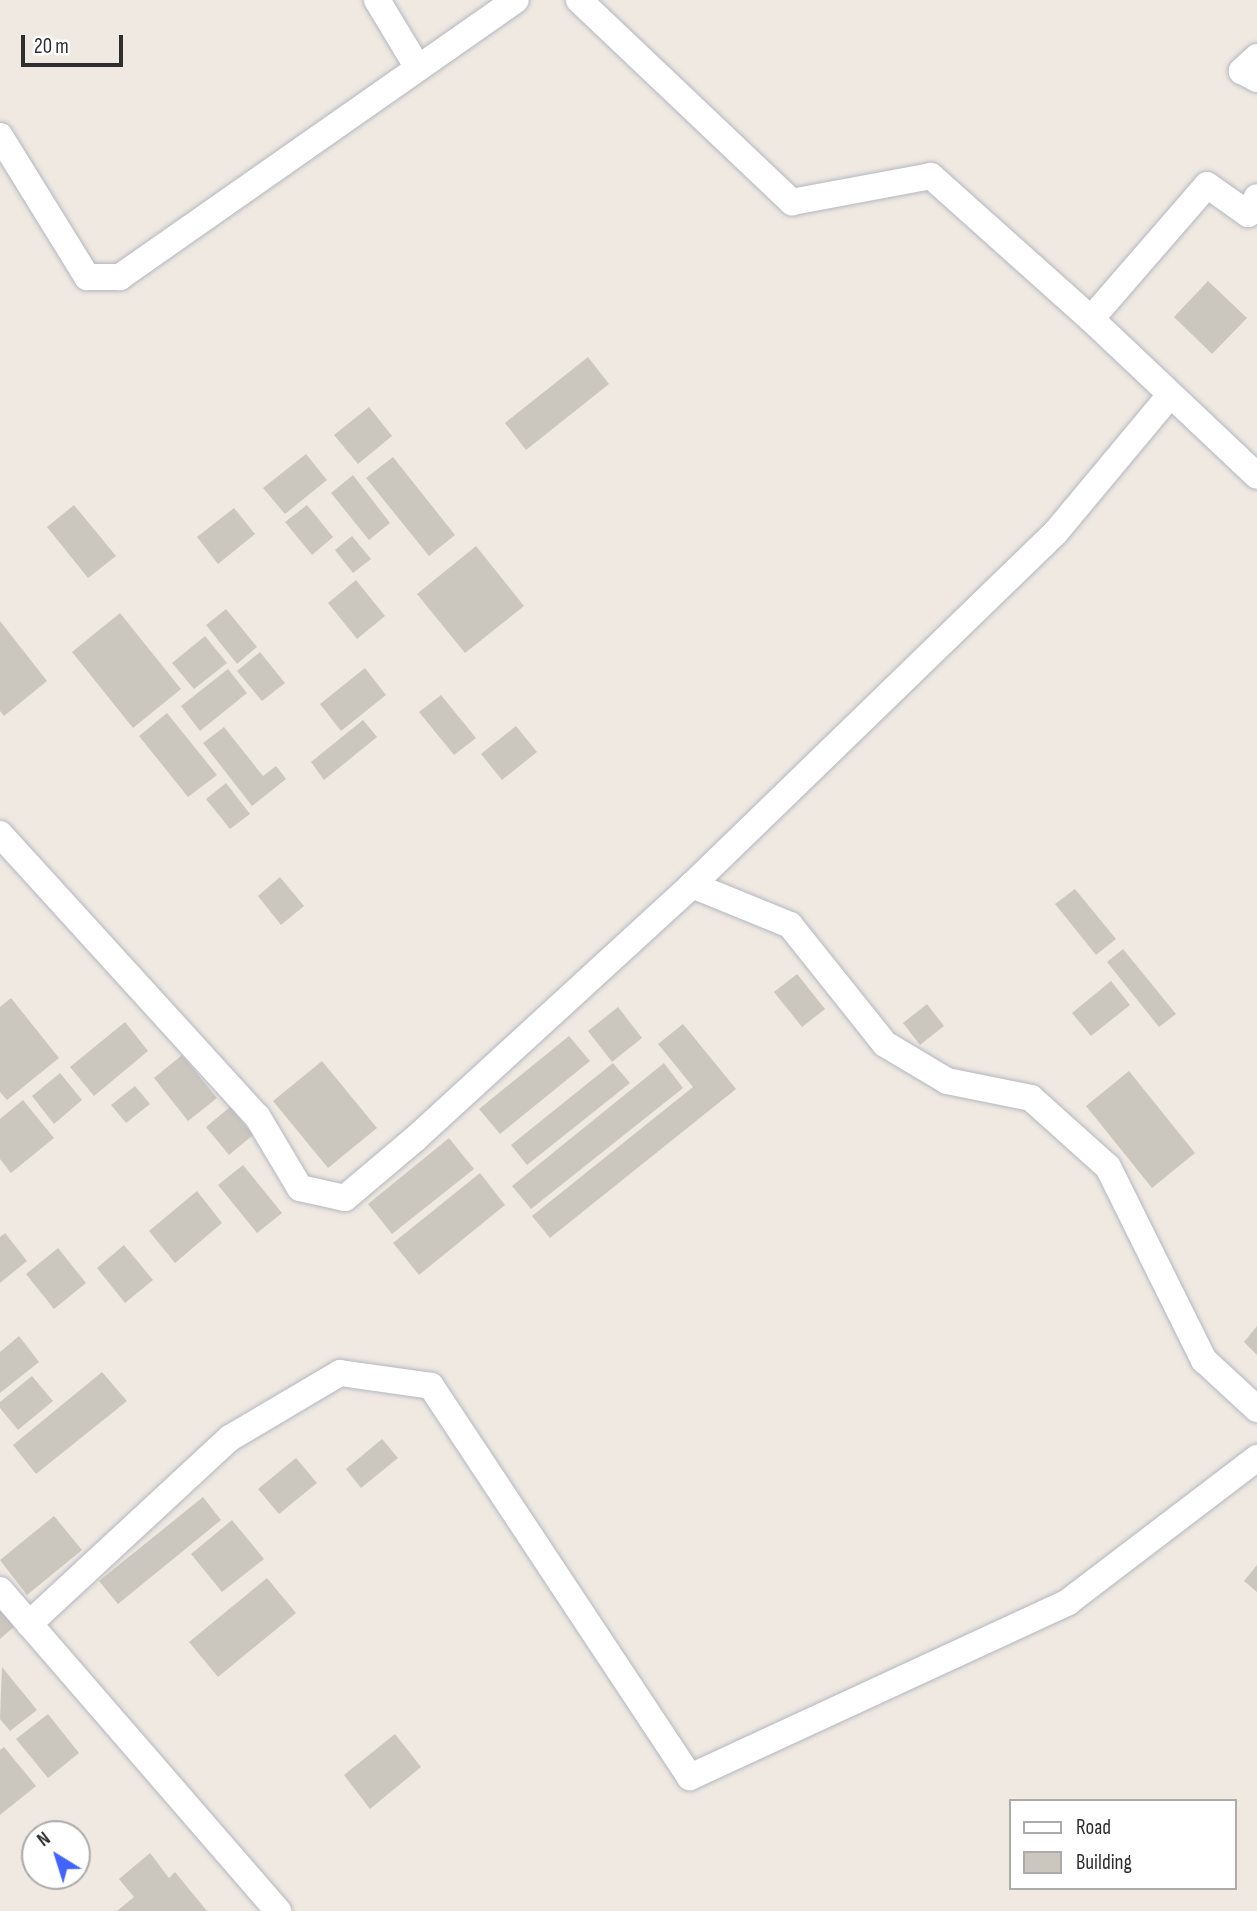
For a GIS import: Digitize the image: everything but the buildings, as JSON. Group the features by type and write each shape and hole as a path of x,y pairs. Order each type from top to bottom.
{"street":[{"path":"377,0 418,68"},
{"path":"0,136 87,276 120,277 516,0"},
{"path":"579,0 792,202 931,176 1091,319 1257,477"},
{"path":"1257,57 1242,71 1257,79"},
{"path":"1091,319 1206,185 1248,214 1257,197"},
{"path":"0,834 257,1116 300,1188 345,1198 426,1128 692,886 1056,532 1170,395"},
{"path":"692,886 790,925 885,1044 947,1081 1031,1098 1108,1167 1203,1360 1257,1409"},
{"path":"29,1624 230,1438 241,1431 340,1373 431,1386 690,1777 1068,1602 1257,1458"},
{"path":"0,1590 278,1911"}]}
